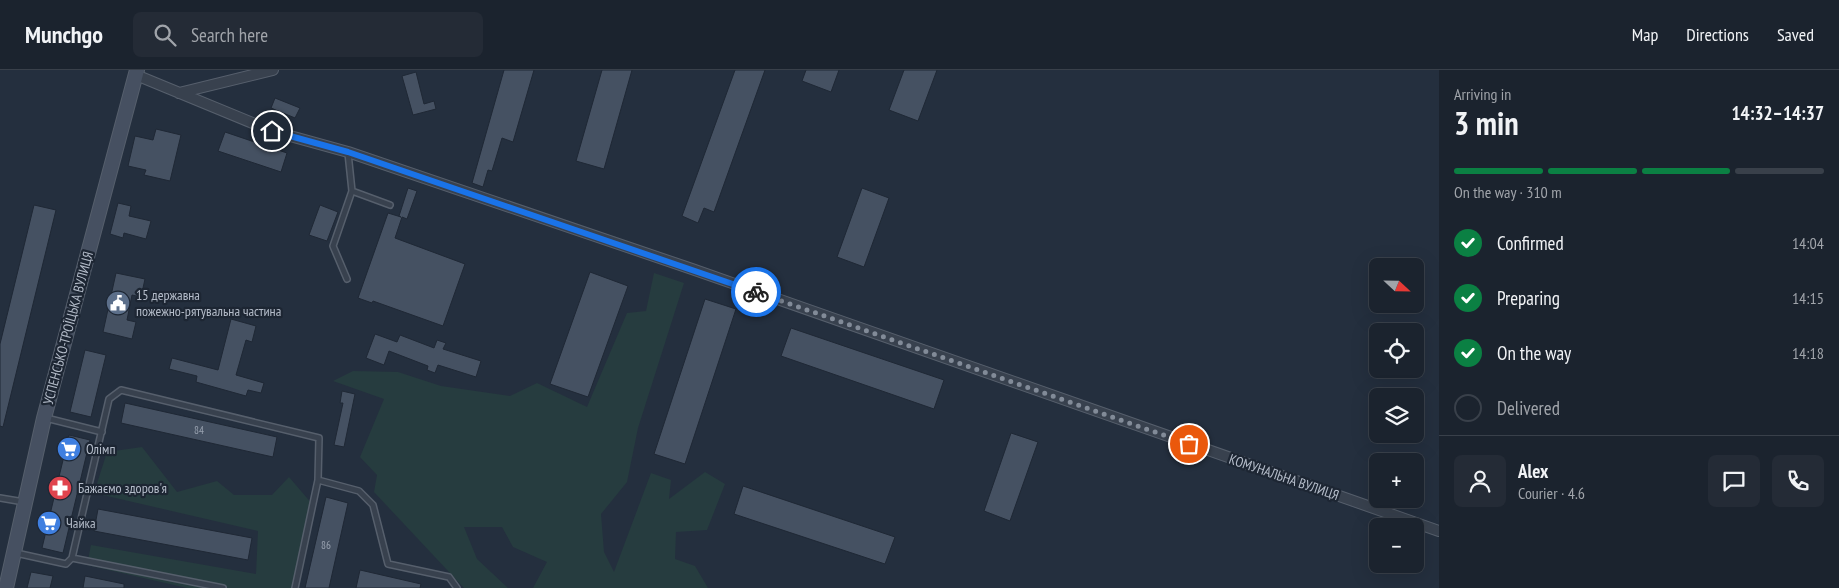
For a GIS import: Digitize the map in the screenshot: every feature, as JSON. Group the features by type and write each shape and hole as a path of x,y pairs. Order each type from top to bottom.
{"main road":[{"name":"УСПЕНСЬКО-ТРОЇЦЬКА ВУЛИЦЯ","path":"6,588 44,418 136,72"}],"street":[{"path":"179,93 273,70"},
{"name":"КОМУНАЛЬНА ВУЛИЦЯ","path":"136,72 179,93 272,131 348,152 1439,531"}],"lane":[{"path":"347,279 333,246 352,191 348,152"},
{"path":"352,191 390,206"},
{"path":"13,553 66,564 72,558 109,399 121,390 319,438 318,480 295,588"},
{"path":"44,418 102,432"},
{"path":"318,480 360,491 372,505 388,564 448,577 457,588"},
{"path":"0,498 24,502"},
{"path":"72,558 223,588"}],"green space":[{"path":"654,273 684,283 638,428 627,482 601,514 604,552 614,572 651,473 671,480 669,499 705,472 725,484 707,530 676,532 675,559 695,566 708,588 533,588 547,562 513,547 502,527 464,527 477,559 508,588 464,588 374,492 377,475 360,457 384,399 333,381 353,371 398,372 441,386 510,396 537,383 587,407 627,313 646,311"},
{"path":"142,447 177,492 217,481 234,495 272,495 289,477 313,505 296,588 187,588 87,565 91,545 256,574 258,531 94,493 107,452"}],"building":[{"path":"504,70 534,70 513,142 502,138 492,171 488,170 483,187 472,183"},
{"path":"602,70 632,70 604,169 576,161"},
{"path":"735,70 765,70 714,212 704,208 698,223 682,216"},
{"path":"806,70 839,70 831,92 802,81"},
{"path":"904,70 937,70 918,121 889,110"},
{"path":"416,72 424,104 434,101 436,109 413,115 402,76"},
{"path":"275,98 300,108 295,118 271,108"},
{"path":"156,129 181,135 170,181 144,175 146,170 128,166 135,136 153,140"},
{"path":"225,132 287,153 281,172 218,151"},
{"path":"408,188 417,191 407,219 402,217 395,238 465,264 443,326 373,301 372,303 358,298 388,213 401,217 399,216"},
{"path":"862,188 889,198 864,267 837,257"},
{"path":"118,203 131,206 129,216 151,221 146,239 124,233 123,238 110,234"},
{"path":"34,205 56,210 3,427 0,426 0,344"},
{"path":"320,205 338,212 327,241 309,235"},
{"path":"590,272 628,286 588,397 550,384"},
{"path":"116,273 145,279 141,297 132,295 127,320 136,322 132,339 103,332"},
{"path":"705,299 736,309 685,464 654,454"},
{"path":"231,319 256,326 252,342 246,340 236,375 264,383 261,393 248,390 246,396 196,382 197,376 169,369 172,358 218,370"},
{"path":"791,328 944,380 934,409 781,356"},
{"path":"375,334 397,342 400,335 434,348 437,340 446,343 443,349 481,361 476,377 438,365 435,373 427,370 428,366 389,351 384,365 366,358"},
{"path":"85,350 106,355 91,417 70,412"},
{"path":"342,391 355,394 344,447 334,445 343,403 340,403"},
{"path":"125,403 277,437 273,457 121,423"},
{"path":"1011,433 1038,442 1010,521 984,511"},
{"path":"69,435 90,440 63,553 42,548"},
{"path":"743,486 895,537 885,564 734,514"},
{"path":"326,497 348,503 329,588 305,588"},
{"path":"98,509 252,538 248,560 94,531"},
{"path":"360,570 421,584 420,588 356,588"},
{"path":"31,572 53,576 50,588 27,588"},
{"path":"85,576 124,584 124,588 83,588"}],"way so far":[{"path":"756,292 1189,444"}],"place":[{"name":"15 державна пожежно-рятувальна частина","path":"118,303"},
{"name":"Олімп","path":"69,449"},
{"name":"Бажаємо здоров'я","path":"60,488"},
{"name":"Чайка","path":"49,523"}],"route":[{"path":"272,131 348,152 756,292"}]}
